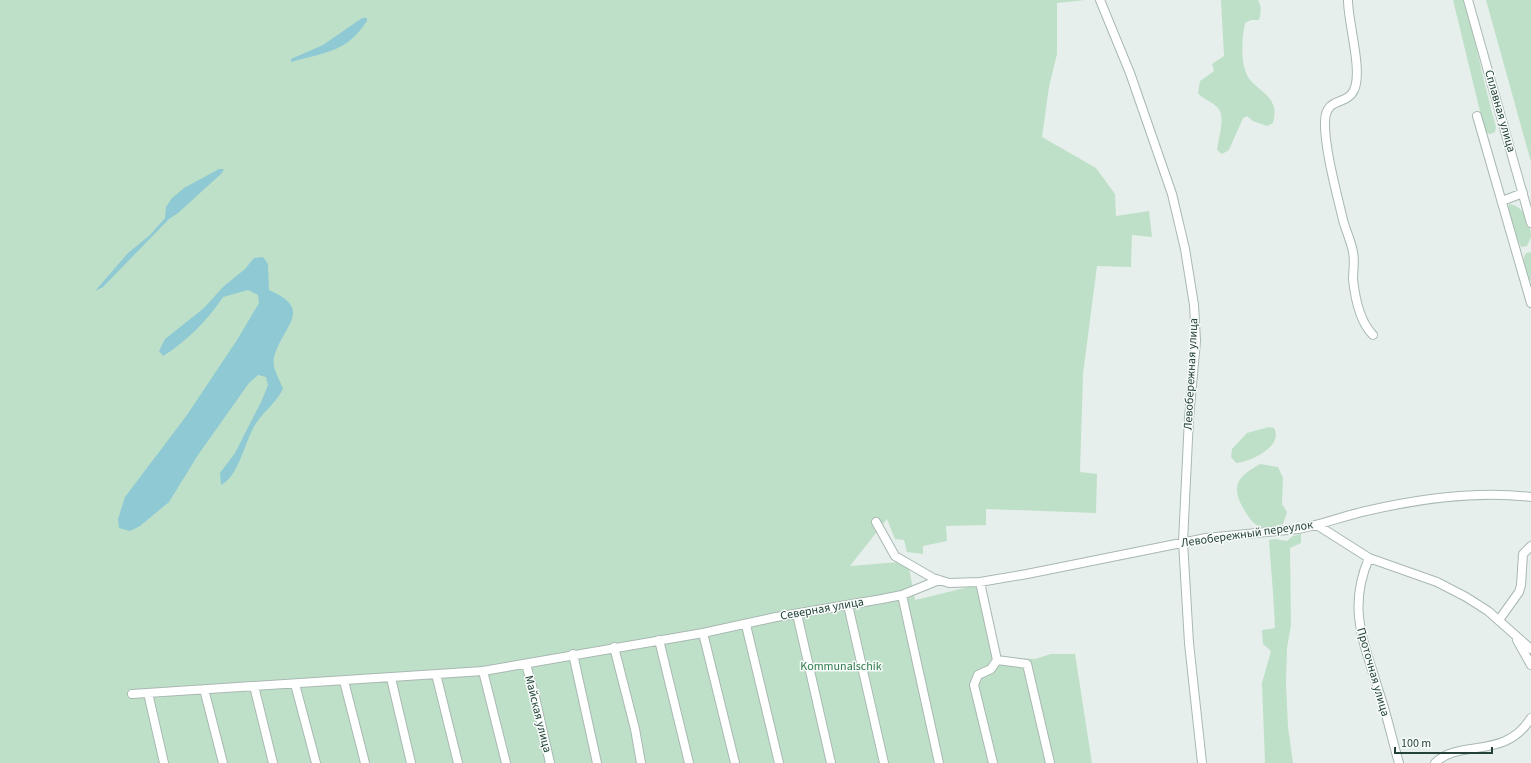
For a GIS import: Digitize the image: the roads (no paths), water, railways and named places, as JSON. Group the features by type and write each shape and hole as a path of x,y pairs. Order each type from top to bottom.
{"street":[{"name":"Левобережная улица","path":"1100,0 1130,73 1172,194 1185,249 1194,305 1196,341 1189,418 1183,542 1189,643 1202,763"},
{"path":"1348,0 1348,15 1356,66 1355,88 1354,92 1330,106 1325,122 1330,156 1344,221 1353,253 1353,280 1355,290 1364,323 1374,335"},
{"name":"Сплавная улица","path":"1468,0 1531,223"},
{"path":"1478,116 1531,303"},
{"path":"1502,202 1523,193"},
{"name":"Левобережный переулок","path":"939,580 949,583 980,582 1145,552 1183,542 1228,535 1285,531 1317,526 1337,518 1368,510 1460,496 1494,495 1531,497"},
{"path":"876,522 895,556 939,580"},
{"path":"1317,526 1368,558 1437,582 1466,597 1499,620 1531,649"},
{"path":"1499,620 1519,592 1521,585 1523,554 1531,546"},
{"name":"Проточная улица","path":"1368,558 1361,576 1357,595 1358,614 1362,636 1380,693 1399,763"},
{"name":"Северная улица","path":"132,694 483,671 573,654 703,633 902,595 939,580"},
{"path":"980,582 997,660 991,670 978,674 974,685 992,763"},
{"path":"902,595 939,763"},
{"path":"848,605 884,763"},
{"path":"797,614 831,763"},
{"path":"746,625 779,763"},
{"path":"703,633 735,763"},
{"path":"1514,634 1531,665"},
{"path":"659,640 689,763"},
{"path":"614,647 641,763"},
{"path":"573,654 597,763"},
{"path":"997,660 1027,664 1050,763"},
{"name":"Майская улица","path":"526,664 550,763"},
{"path":"483,671 506,763"},
{"path":"436,674 458,763"},
{"path":"391,678 411,763"},
{"path":"344,681 365,763"},
{"path":"294,684 316,763"},
{"path":"254,686 273,763"},
{"path":"204,689 223,763"},
{"path":"148,693 164,763"},
{"path":"1435,763 1446,754 1488,747 1517,735 1531,718"}],"water":[{"path":"362,18 367,18 367,21 351,40 343,45 334,50 291,62 291,59 323,45"},
{"path":"219,169 224,169 222,173 178,213 169,219 103,287 95,291 128,253 150,235 165,218 166,207 172,198 184,188"},
{"path":"263,257 268,264 269,290 282,297 290,304 293,311 289,326 279,343 274,359 274,368 283,389 277,399 255,425 237,467 227,481 221,485 220,473 235,453 262,400 268,385 266,377 258,375 249,383 198,455 169,502 140,526 130,531 119,528 118,519 125,497 187,415 237,340 259,303 258,295 248,290 223,297 196,330 163,356 159,351 165,339 204,308 223,287 245,269 254,258"}],"park label":[{"name":"Kommunalschik","path":"841,666"}]}
